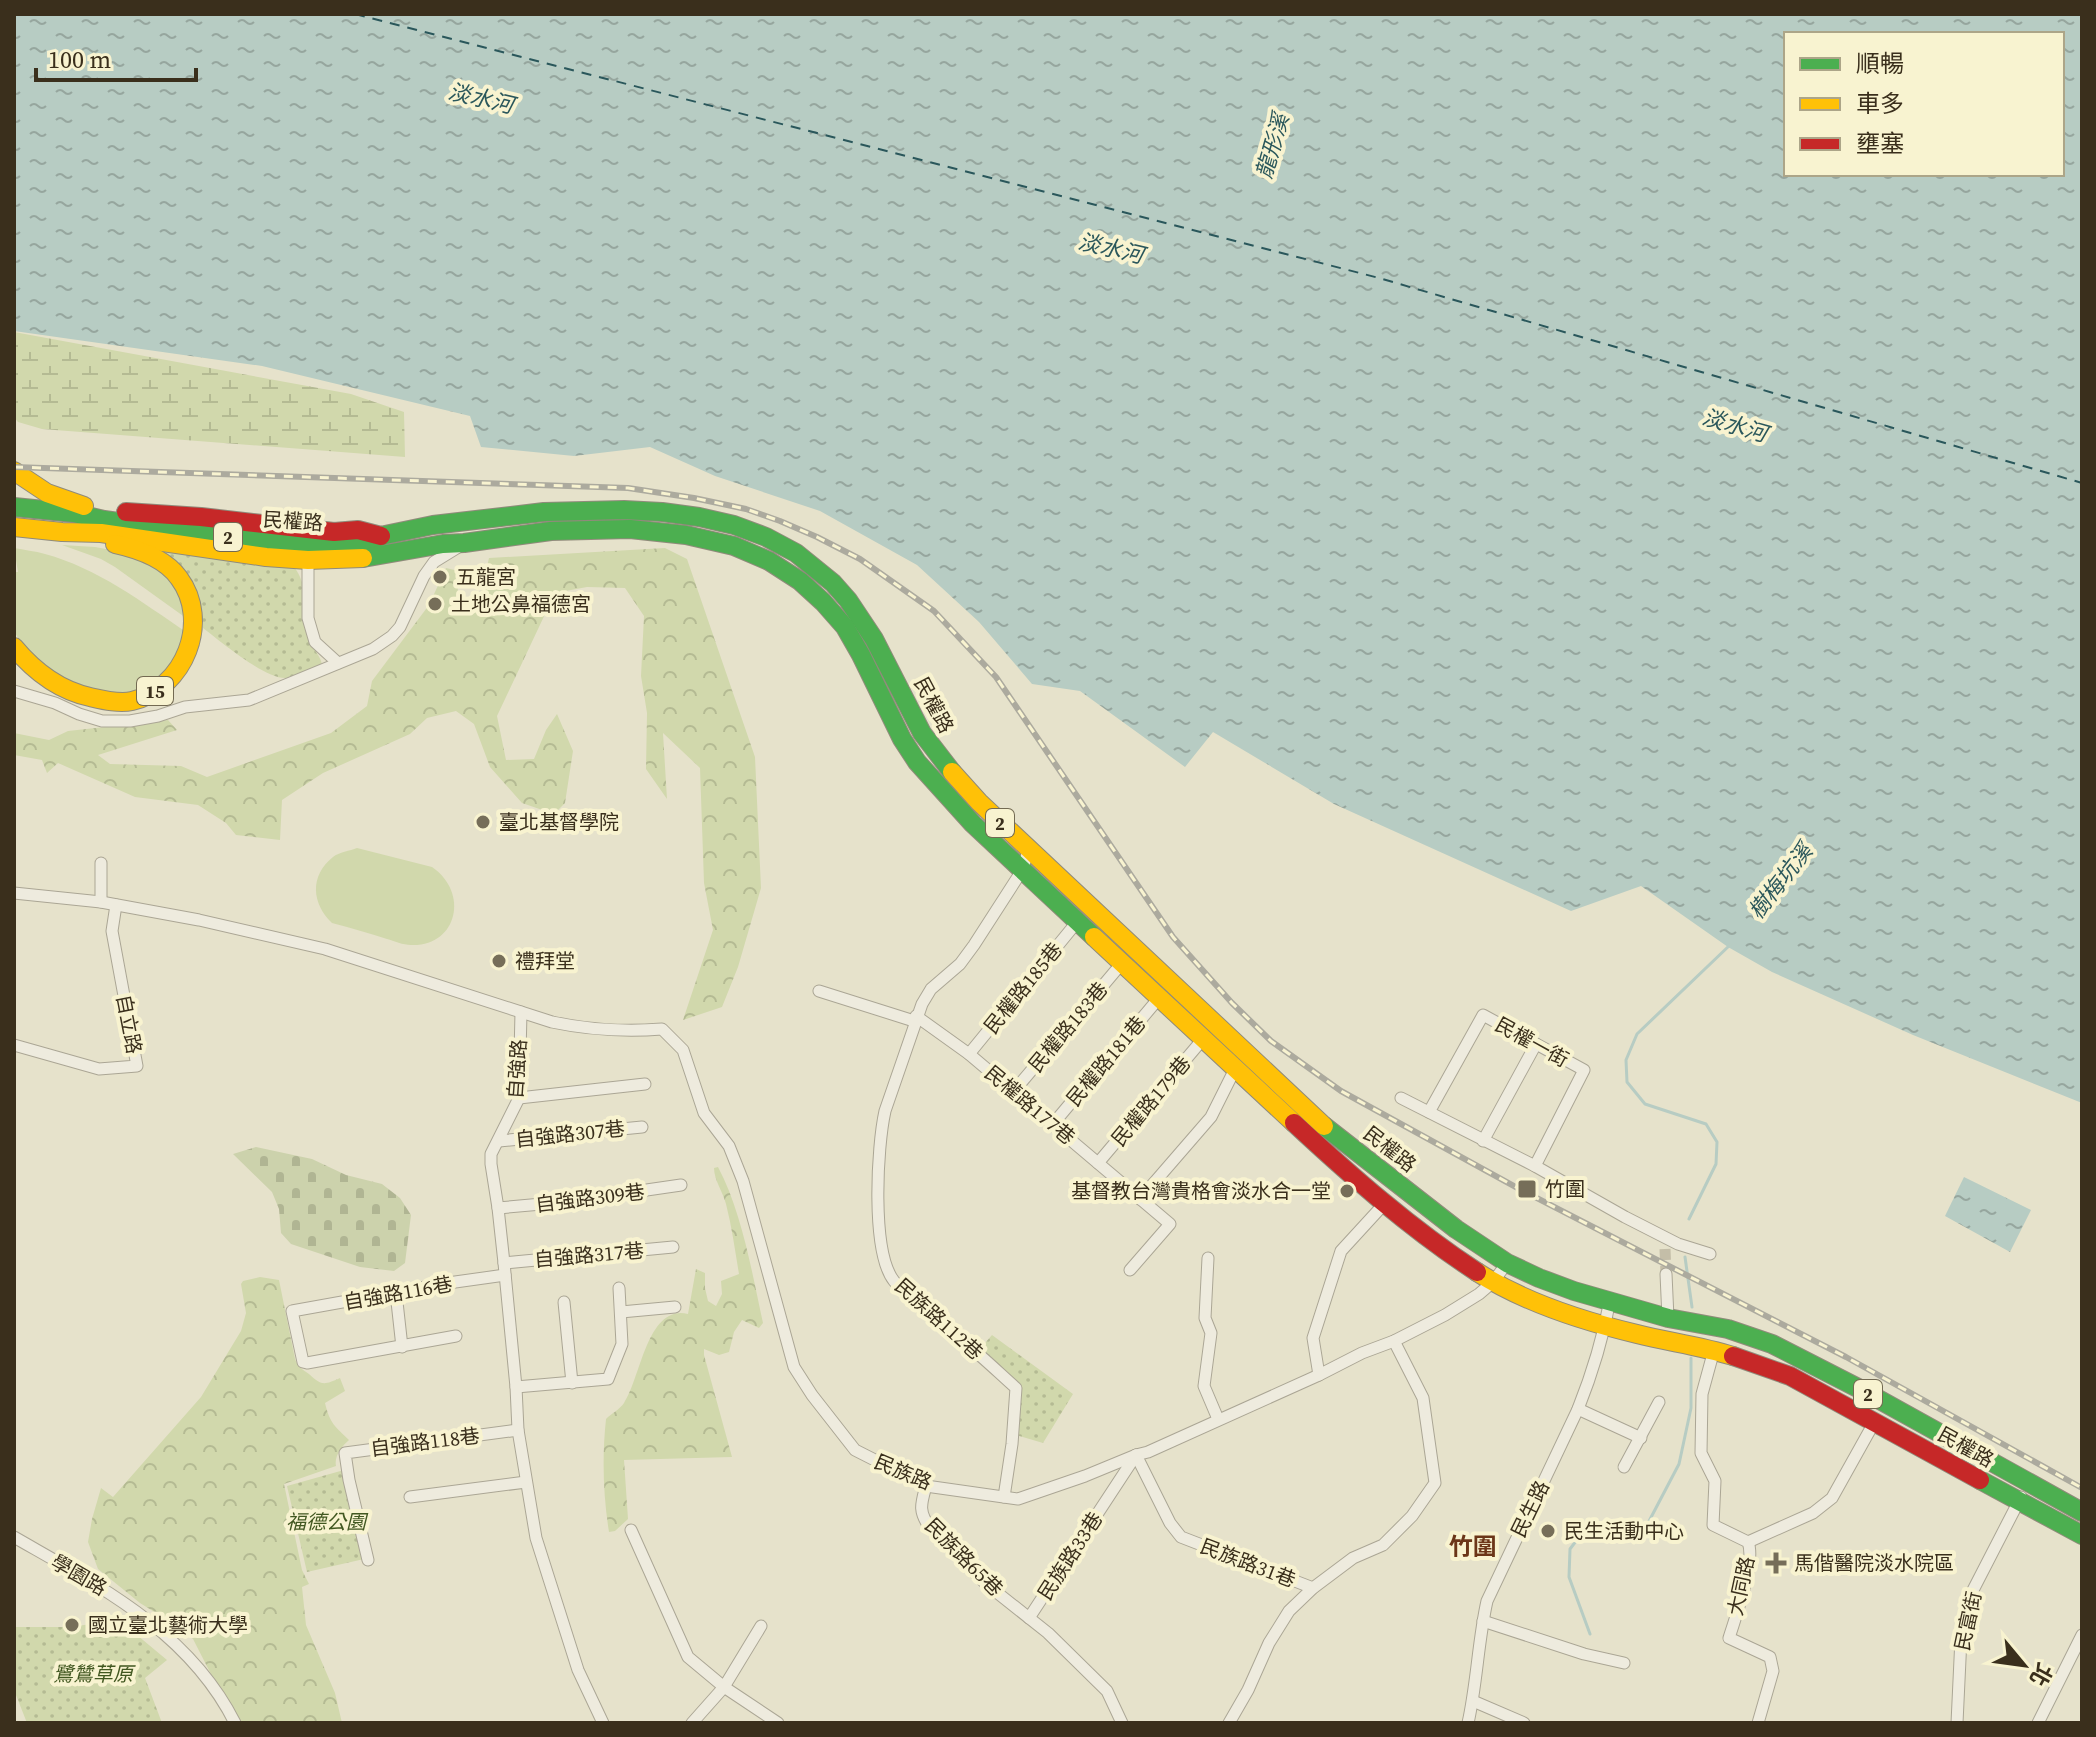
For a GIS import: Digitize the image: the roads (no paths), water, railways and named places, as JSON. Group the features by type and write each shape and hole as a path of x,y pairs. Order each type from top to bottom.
{"main road":[{"path":"14,471 30,485 79,505 299,529 334,532 358,530 381,536"},
{"name":"民權路","path":"14,507 275,543 331,546 357,545 381,536 473,518 604,510 701,517 735,525 762,536 814,566 859,614 881,649 916,724 935,753 979,802 1318,1121 1456,1229 1507,1263 1574,1291 1685,1322 1728,1329 1772,1344 2082,1512"},
{"name":"民權路","path":"14,527 101,533 266,557 308,560 378,556 443,544 551,531 630,529 734,546 769,561 800,581 845,627 902,739 917,762 973,824 1235,1069 1385,1203 1441,1248 1493,1282 1564,1313 1635,1334 1697,1347 1790,1376 2082,1535"},
{"name":"15","path":"14,647 49,681 79,695 112,702 134,701 159,689 175,674 188,655 194,633 193,607 186,588 167,565 127,547 62,532"}],"street":[{"name":"民權路","path":"14,691 102,721 130,721 185,707 249,700 373,649 392,636 406,617 424,576 434,562 464,543"},
{"path":"308,560 308,618 315,642 338,663"},
{"path":"915,1018 931,989 960,964 974,945 1023,869 1028,850"},
{"path":"101,863 101,902"},
{"name":"自強路","path":"14,893 101,902 199,920 325,949 521,1012 519,1098 491,1154 505,1269 518,1430 536,1538 578,1670 603,1723"},
{"name":"自立路","path":"14,1045 99,1069 137,1066 112,931 116,905"},
{"name":"民權路185巷","path":"969,1054 1077,922"},
{"name":"民權路183巷","path":"1014,1091 1122,963"},
{"name":"民權路177巷","path":"819,991 915,1018 969,1054 1170,1224 1130,1270"},
{"name":"民權路181巷","path":"1053,1124 1159,998"},
{"name":"民族路","path":"521,1012 586,1029 627,1032 662,1029 683,1050 704,1113 729,1146 743,1181 794,1367 855,1450 926,1486 1018,1499 1148,1452 1394,1341 1472,1300 1493,1282 1507,1263"},
{"name":"民權一街","path":"1429,1112 1483,1015 1584,1070 1535,1166"},
{"name":"民族路112巷","path":"915,1018 881,1129 878,1172 883,1259 893,1280 1016,1388 1004,1497"},
{"name":"民權路179巷","path":"1098,1163 1203,1039"},
{"path":"1483,1141 1536,1044"},
{"path":"1140,1199 1211,1117 1235,1069"},
{"path":"519,1098 645,1084"},
{"path":"1401,1098 1535,1166 1667,1242 1710,1254"},
{"name":"自強路307巷","path":"499,1141 642,1127"},
{"name":"自強路309巷","path":"498,1208 681,1185"},
{"path":"1319,1375 1313,1338 1341,1251 1385,1203"},
{"name":"自強路317巷","path":"505,1269 673,1247"},
{"path":"1208,1258 1205,1318 1211,1333 1204,1386 1218,1419"},
{"name":"自強路116巷","path":"402,1347 303,1362 292,1311 396,1293 505,1269"},
{"path":"1666,1274 1685,1322"},
{"path":"516,1387 608,1379 622,1344 619,1288"},
{"path":"396,1293 402,1347 456,1336"},
{"name":"民生路","path":"1468,1723 1487,1601 1578,1409 1590,1379 1610,1300"},
{"path":"564,1302 572,1383"},
{"path":"621,1312 675,1307"},
{"path":"1229,1723 1275,1632 1289,1611 1313,1588 1353,1558 1383,1545 1412,1516 1435,1483 1423,1398 1394,1341"},
{"name":"大同路","path":"1697,1347 1702,1394 1701,1453 1715,1481 1713,1525 1748,1542 1752,1551 1729,1638 1770,1657 1773,1671 1758,1723"},
{"path":"1624,1467 1659,1402"},
{"path":"1578,1409 1641,1438"},
{"path":"1748,1542 1813,1513 1832,1498 1875,1421"},
{"name":"自強路118巷","path":"368,1560 345,1453 518,1430"},
{"name":"民族路31巷","path":"1136,1455 1170,1523 1181,1537 1313,1588"},
{"name":"民族路33巷","path":"1122,1723 1107,1691 1029,1618 1136,1455"},
{"path":"410,1497 526,1482"},
{"name":"民富街","path":"1957,1723 1961,1638 1970,1596 2029,1483"},
{"name":"民族路65巷","path":"926,1486 921,1504 922,1518 985,1583 1029,1618"},
{"path":"631,1530 688,1657 724,1687 778,1723"},
{"name":"學園路","path":"14,1537 145,1616 191,1659 235,1723"},
{"path":"1483,1621 1584,1654 1624,1663"},
{"path":"692,1723 724,1687 761,1626"},
{"path":"2038,1723 2082,1635"},
{"path":"1473,1701 1524,1723"}],"water":[{"path":"14,14 2082,14 2082,1103 1913,1035 1772,972 1728,947 1641,886 1571,911 1334,804 1213,732 1185,767 1080,691 1032,684 979,622 917,565 820,511 715,476 650,447 574,456 481,447 470,416 262,366 14,331"},
{"path":"1964,1177 2031,1210 2010,1252 1945,1216"}],"waterway":[{"name":"樹梅坑溪","path":"1689,1219 1716,1164 1717,1142 1706,1124 1645,1104 1627,1082 1626,1060 1637,1034 1730,945"},
{"name":"樹梅坑溪","path":"1685,1257 1692,1307"},
{"name":"樹梅坑溪","path":"1590,1634 1569,1577 1570,1549 1592,1520 1634,1535 1647,1525 1679,1464 1691,1408 1691,1358"}],"tunnel":[{"path":"1665,1249 1666,1274"}],"railway":[{"path":"14,467 628,488 746,509 817,537 860,559 934,611 996,677 1173,937 1271,1041 1341,1091 1525,1192 1846,1357 2082,1488"}],"place":[{"name":"五龍宮","path":"440,577"},
{"name":"土地公鼻福德宮","path":"435,604"},
{"name":"臺北基督學院","path":"483,822"},
{"name":"禮拜堂","path":"499,961"},
{"name":"竹圍","path":"1527,1189"},
{"name":"基督教台灣貴格會淡水合一堂","path":"1347,1191"},
{"name":"民生活動中心","path":"1548,1531"},
{"name":"馬偕醫院淡水院區","path":"1776,1563"},
{"name":"國立臺北藝術大學","path":"72,1625"}],"district":[{"name":"竹圍","path":"1473,1546"}],"water label":[{"name":"淡水河","path":"481,98"},
{"name":"龍形溪","path":"1272,146"},
{"name":"淡水河","path":"1111,248"},
{"name":"淡水河","path":"1735,425"}],"park label":[{"name":"福德公園","path":"326,1522"},
{"name":"鷺鷥草原","path":"93,1674"}]}
